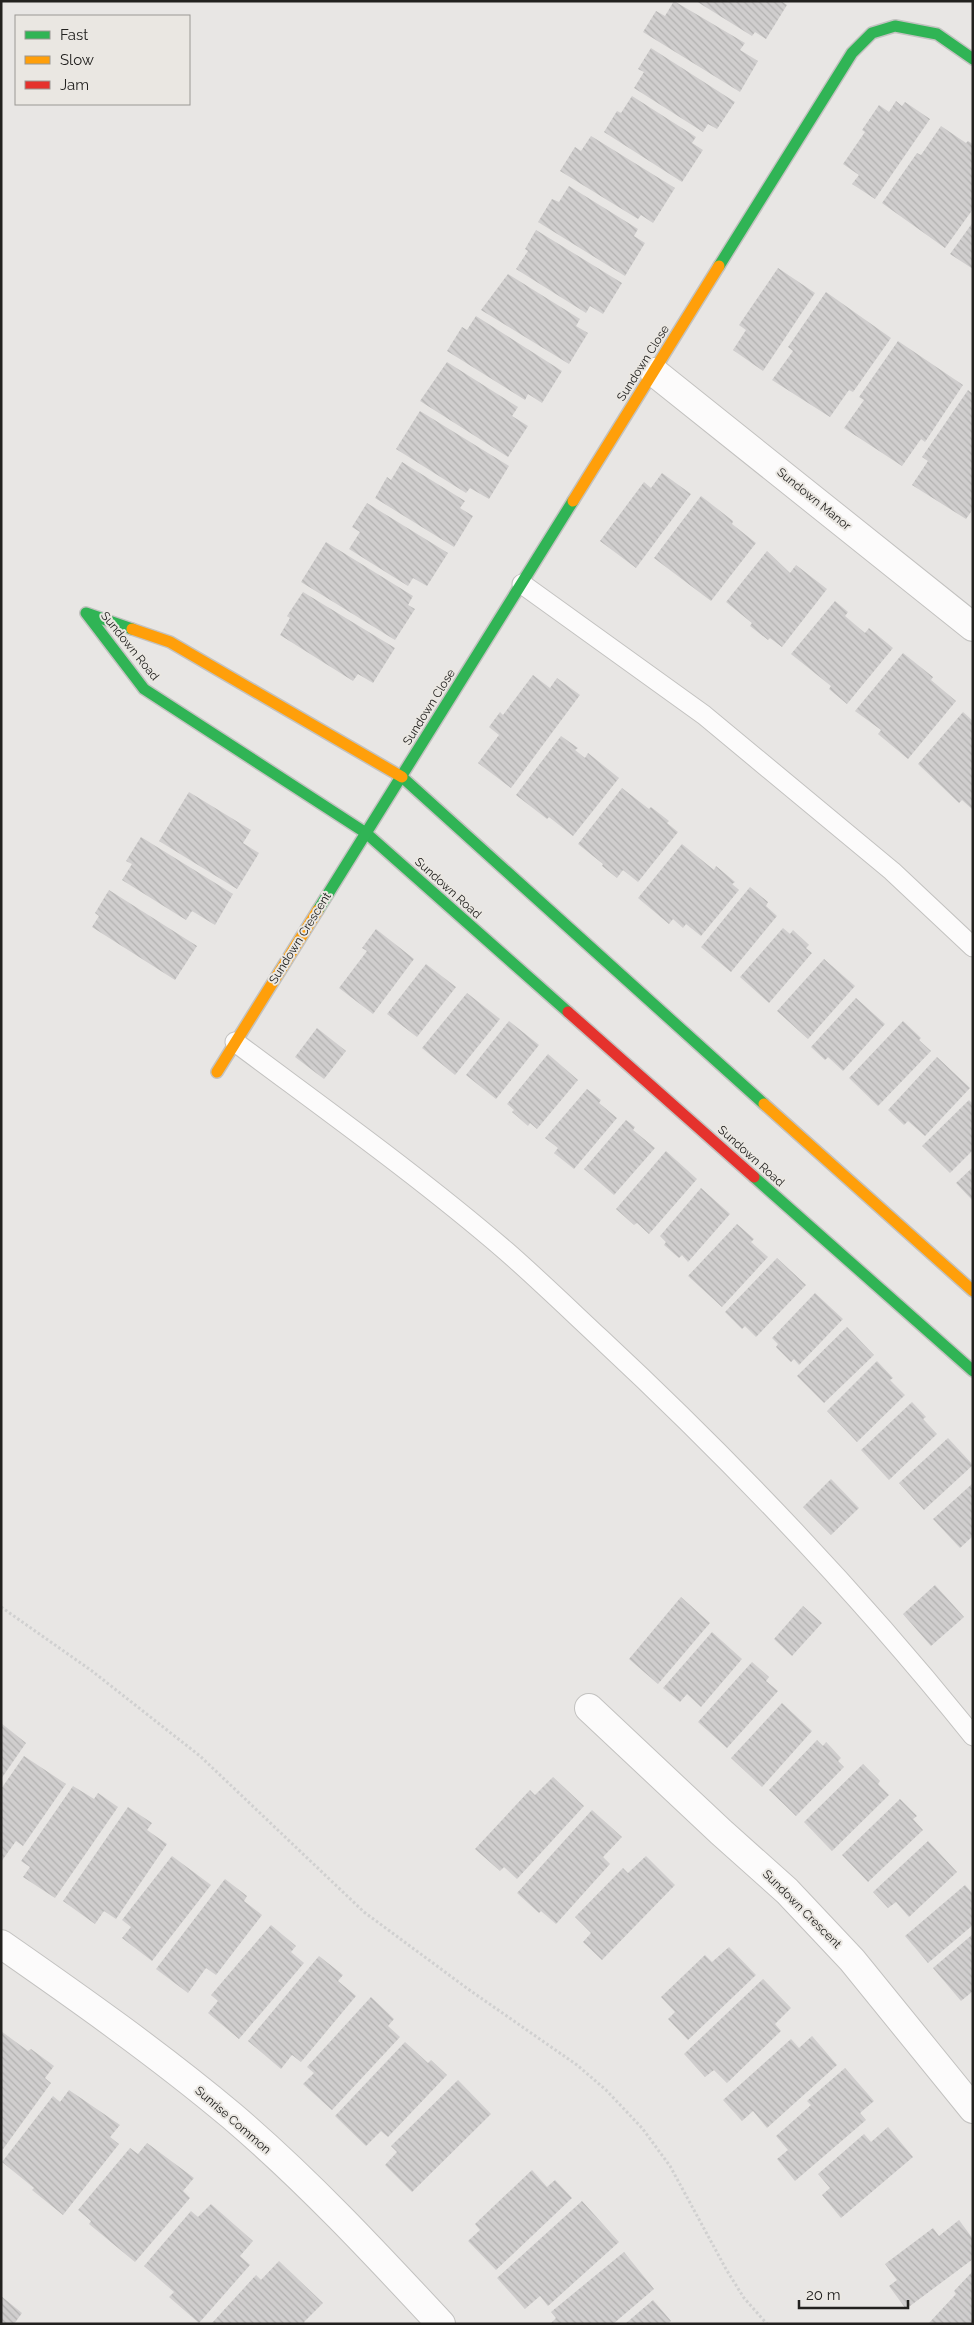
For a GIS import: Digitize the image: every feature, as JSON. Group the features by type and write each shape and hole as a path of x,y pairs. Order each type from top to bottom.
{"street":[{"name":"Sundown Close","path":"383,805 852,53 872,33 895,26 936,34 973,59"},
{"name":"Sundown Manor","path":"654,372 973,627"},
{"name":"Sundown Road","path":"973,1291 401,777 170,642 86,613 144,689 366,833 973,1371"},
{"name":"Sundown Crescent","path":"216,1072 383,805"},
{"name":"Sundown Crescent","path":"589,1708 720,1832 787,1891 852,1960 973,2109"},
{"name":"Sunrise Common","path":"1,1944 123,2029 232,2117 336,2212 442,2324"}],"lane":[{"path":"522,584 704,715 892,871 973,947"},
{"path":"235,1042 379,1150 506,1251 657,1391 794,1529 908,1655 973,1736"}],"path":[{"path":"1,1607 92,1671 200,1756 364,1912 460,1984 577,2065 606,2090 642,2128 670,2166 726,2269 744,2298 767,2324"}],"building":[{"path":"674,1 745,43 740,50 758,61 740,92 643,32 656,11 665,16"},
{"path":"696,1 781,1 787,5 766,39 755,32 752,36"},
{"path":"651,48 735,102 717,129 708,124 703,132 634,88 644,72 638,69"},
{"path":"632,96 696,137 692,143 703,150 682,182 604,132 617,111 621,113"},
{"path":"896,101 902,106 905,102 930,119 875,199 852,184 859,175 843,164 865,132 862,130 879,105 889,112"},
{"path":"941,126 966,143 968,141 973,144 973,209 945,248 882,203 917,153 921,155"},
{"path":"591,136 675,188 653,223 641,215 638,219 560,171 575,147 581,151"},
{"path":"569,186 638,229 634,236 645,243 625,276 538,222 552,199 559,202"},
{"path":"973,222 973,269 950,254"},
{"path":"536,230 622,283 603,314 590,306 586,313 516,269 528,251 525,249"},
{"path":"778,268 815,293 763,371 733,350 746,330 739,325"},
{"path":"508,274 580,319 576,326 588,333 569,364 481,310"},
{"path":"826,292 891,338 853,392 849,390 830,417 772,380 793,351 788,347"},
{"path":"476,316 562,371 542,403 528,394 525,400 447,351 462,327 467,330"},
{"path":"898,341 963,385 925,442 921,439 902,466 844,428 864,400 859,397"},
{"path":"447,362 518,407 512,416 528,426 508,457 420,401"},
{"path":"968,390 973,394 973,509 966,519 912,485 928,461 922,457"},
{"path":"420,411 509,466 489,499 470,488 466,493 396,449"},
{"path":"402,462 465,501 460,508 473,516 454,547 375,498 387,477 391,480"},
{"path":"662,473 691,494 636,568 600,541 644,482 651,488"},
{"path":"701,496 733,521 732,524 756,543 711,601 654,558"},
{"path":"367,503 448,553 427,586 413,578 408,586 349,549 360,532 352,527"},
{"path":"326,542 413,596 408,605 415,609 395,640 301,582"},
{"path":"767,551 790,573 796,565 827,589 782,647 770,638 768,640 750,626 752,623 726,602"},
{"path":"303,592 395,648 373,683 358,674 353,681 280,635 290,618 287,616"},
{"path":"835,601 848,612 845,616 865,633 869,628 893,648 847,704 829,689 831,686 791,654"},
{"path":"903,653 933,677 931,680 956,701 908,759 878,734 881,730 855,711"},
{"path":"533,675 550,688 557,678 580,695 511,788 478,763 499,735 489,727 500,712 503,715"},
{"path":"963,712 973,721 973,810 962,800 959,803 918,764"},
{"path":"561,736 578,748 575,750 585,758 588,753 619,778 573,836 516,795"},
{"path":"622,788 649,809 651,807 669,821 667,823 678,832 638,882 623,870 617,878 578,844"},
{"path":"189,792 251,830 243,843 259,853 237,889 159,841"},
{"path":"141,837 233,894 215,925 192,911 186,920 122,880 132,864 126,861"},
{"path":"682,844 714,870 716,866 735,882 732,884 739,890 701,936 686,924 683,928 673,919 669,924 638,898"},
{"path":"750,887 768,902 766,906 777,916 731,972 701,947"},
{"path":"109,890 197,946 175,980 92,927 99,916 95,913"},
{"path":"783,928 790,934 793,930 809,945 806,948 812,953 769,1003 740,977"},
{"path":"376,929 414,959 373,1014 339,988 367,951 362,948"},
{"path":"824,959 855,986 808,1039 777,1011"},
{"path":"426,964 456,987 417,1037 387,1014"},
{"path":"467,993 500,1019 455,1075 422,1048"},
{"path":"856,998 885,1024 843,1071 828,1057 825,1060 811,1047"},
{"path":"509,1021 539,1045 496,1099 466,1075"},
{"path":"903,1021 921,1038 919,1040 931,1051 878,1106 849,1078"},
{"path":"317,1028 346,1051 324,1079 295,1057"},
{"path":"548,1054 578,1080 537,1129 530,1123 528,1126 512,1112 514,1110 507,1104"},
{"path":"937,1057 970,1088 925,1136 908,1121 904,1125 888,1110"},
{"path":"587,1089 601,1100 599,1103 617,1118 574,1169 554,1153 558,1148 545,1138"},
{"path":"969,1100 973,1104 973,1150 950,1173 922,1146"},
{"path":"626,1120 635,1127 633,1130 655,1148 614,1195 584,1169"},
{"path":"666,1151 697,1179 649,1234 637,1223 634,1225 616,1209"},
{"path":"973,1167 973,1201 956,1183"},
{"path":"701,1188 730,1214 688,1262 682,1255 679,1258 664,1245 666,1242 660,1236"},
{"path":"737,1224 754,1239 751,1242 768,1257 722,1307 688,1276"},
{"path":"777,1258 806,1285 756,1337 745,1326 742,1329 725,1312"},
{"path":"815,1293 843,1319 799,1365 794,1359 791,1362 776,1347 778,1344 772,1338"},
{"path":"847,1327 874,1355 824,1403 797,1376"},
{"path":"877,1361 893,1378 890,1380 905,1395 857,1442 827,1411"},
{"path":"912,1402 926,1417 923,1419 937,1434 889,1480 861,1450"},
{"path":"948,1438 973,1465 924,1510 899,1483"},
{"path":"831,1479 859,1508 831,1535 803,1507"},
{"path":"973,1483 973,1536 960,1548 933,1519"},
{"path":"935,1585 964,1617 931,1646 903,1614"},
{"path":"681,1597 710,1623 658,1684 629,1659"},
{"path":"803,1606 822,1623 792,1656 774,1639"},
{"path":"712,1632 742,1659 701,1707 687,1694 680,1702 663,1688"},
{"path":"752,1662 769,1677 766,1681 778,1691 727,1748 698,1722"},
{"path":"782,1703 812,1731 762,1787 731,1758"},
{"path":"1,1723 26,1743 1,1779"},
{"path":"817,1740 823,1746 826,1742 841,1758 838,1761 844,1767 796,1816 769,1790"},
{"path":"24,1756 66,1784 23,1846 16,1841 1,1862 1,1789"},
{"path":"863,1764 880,1781 878,1784 889,1795 832,1851 804,1822"},
{"path":"553,1777 584,1806 517,1879 504,1867 500,1871 475,1849 530,1790 535,1795"},
{"path":"73,1786 94,1799 98,1793 118,1807 55,1898 23,1877 30,1867 21,1861"},
{"path":"900,1799 917,1816 913,1819 923,1830 868,1882 842,1855"},
{"path":"128,1807 152,1823 147,1830 167,1844 116,1919 104,1911 95,1924 63,1901"},
{"path":"592,1810 622,1837 603,1857 610,1864 556,1924 541,1911 539,1913 517,1893"},
{"path":"928,1841 957,1872 909,1917 896,1902 888,1908 873,1892"},
{"path":"172,1856 211,1885 152,1961 122,1938 131,1927 122,1920"},
{"path":"646,1856 675,1885 602,1960 583,1942 591,1933 575,1917 623,1868 628,1873"},
{"path":"225,1879 247,1896 244,1901 262,1915 216,1975 206,1968 188,1993 156,1969"},
{"path":"965,1885 973,1894 973,1925 928,1963 905,1936"},
{"path":"271,1925 296,1946 291,1952 304,1963 239,2039 208,2013 218,2001 211,1995"},
{"path":"973,1934 973,1991 961,2001 933,1968"},
{"path":"729,1947 756,1975 688,2040 668,2019 675,2012 661,1997 705,1955 712,1962"},
{"path":"319,1956 343,1975 338,1981 356,1996 301,2062 292,2055 281,2069 248,2041"},
{"path":"763,1979 791,2008 775,2024 781,2031 727,2083 714,2070 705,2077 684,2054"},
{"path":"371,1997 394,2019 388,2026 400,2037 332,2110 303,2084 314,2073 307,2067"},
{"path":"1,2031 28,2051 31,2049 54,2066 45,2078 51,2083 1,2152"},
{"path":"812,2036 837,2065 767,2128 753,2111 742,2121 723,2100 791,2039 799,2048"},
{"path":"405,2042 428,2063 431,2060 447,2075 388,2137 381,2131 366,2146 335,2116"},
{"path":"845,2068 874,2101 860,2113 866,2120 795,2181 777,2159 788,2150 776,2136 811,2105 807,2101"},
{"path":"458,2080 491,2114 412,2192 385,2165 397,2152 391,2146"},
{"path":"69,2090 120,2125 110,2137 119,2144 63,2215 2,2162 53,2096 60,2102"},
{"path":"888,2127 913,2157 841,2218 822,2195 830,2188 818,2174 864,2134 871,2142"},
{"path":"147,2143 194,2178 183,2191 190,2198 135,2262 89,2224 91,2221 78,2210 130,2148 138,2154"},
{"path":"532,2170 547,2187 555,2180 572,2198 496,2270 468,2241 480,2230 475,2224"},
{"path":"582,2201 619,2242 548,2306 540,2296 525,2309 497,2278"},
{"path":"211,2204 253,2241 240,2256 250,2265 199,2323 169,2297 174,2292 144,2266 191,2211 198,2217"},
{"path":"959,2220 973,2239 973,2259 906,2309 889,2286 897,2280 885,2264 933,2228 939,2236"},
{"path":"624,2252 654,2289 613,2324 550,2324 556,2318 551,2312"},
{"path":"279,2261 323,2303 304,2322 305,2324 212,2323 256,2275 261,2280"},
{"path":"973,2271 973,2324 928,2324 956,2294 954,2291"},
{"path":"1,2296 22,2313 14,2324 1,2324"},
{"path":"653,2300 671,2321 668,2324 625,2324"}],"traffic: fast":[{"path":"719,266 852,53 872,33 895,26 937,34 973,59"},
{"path":"318,910 573,501"},
{"path":"132,629 86,613 144,689 366,833 568,1012"},
{"path":"402,777 764,1104"},
{"path":"754,1177 973,1371"}],"traffic: slow":[{"path":"573,501 719,266"},
{"path":"132,629 170,642 402,777"},
{"path":"217,1072 318,910"},
{"path":"764,1104 973,1291"}],"traffic: jam":[{"path":"568,1012 754,1177"}]}
